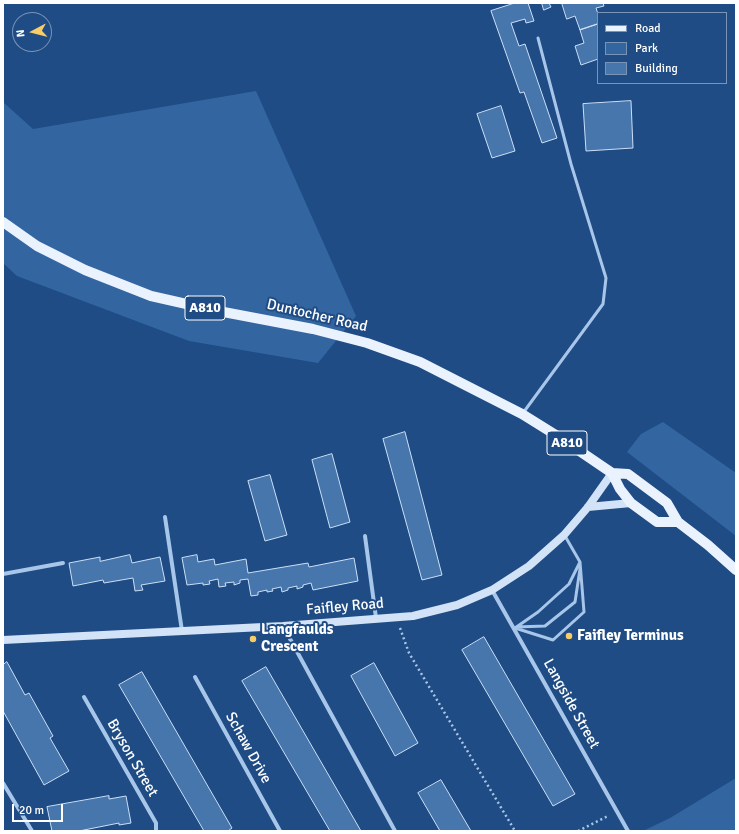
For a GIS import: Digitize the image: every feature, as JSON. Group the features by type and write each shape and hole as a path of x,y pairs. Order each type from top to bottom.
{"main road":[{"name":"Duntocher Road","path":"3,222 44,250 85,270 151,296 213,310 313,329 367,342 420,362 522,414 612,473"},
{"name":"A810","path":"612,473 620,489 631,503 657,522 678,522"},
{"name":"A810","path":"612,473 628,474 667,503 678,522 736,570"}],"street":[{"name":"Faifley Road","path":"3,640 283,626 413,616 457,605 492,590 529,566 564,535 588,507 612,473"},
{"path":"588,507 631,503"},
{"path":"165,517 182,631"},
{"path":"365,536 376,618"},
{"path":"3,574 63,563"},
{"name":"Langside Street","path":"492,590 628,831"},
{"path":"283,626 395,831"},
{"name":"Schaw Drive","path":"195,677 280,831"},
{"name":"Bryson Street","path":"84,697 156,823 156,831"},
{"path":"3,783 32,831"}],"lane":[{"path":"522,414 603,304 606,278 571,164 538,38"},
{"path":"514,628 552,640 584,612 580,562 564,535"},
{"path":"514,628 538,612 569,584 580,562"},
{"path":"514,628 545,626 575,602 580,562"}],"path":[{"path":"396,617 409,653 515,831"},
{"path":"578,831 617,811"}],"green space":[{"path":"256,91 356,316 318,363 189,341 17,276 3,263 3,102 33,129"},
{"path":"663,422 736,473 736,536 627,452 641,434"},
{"path":"736,778 736,831 643,831 670,818"}],"building":[{"path":"515,3 528,3 534,21 526,23 525,19 511,23 519,46 525,44 557,138 542,143 524,92 520,93 491,11"},
{"path":"542,3 549,3 551,7 544,10"},
{"path":"562,3 603,3 604,6 596,8 597,24 580,30 575,16 567,19"},
{"path":"597,24 597,59 581,65 575,46 584,43 580,30"},
{"path":"631,101 633,148 586,151 583,104"},
{"path":"501,106 515,151 492,158 477,114"},
{"path":"405,432 442,575 422,580 383,439"},
{"path":"332,454 350,522 330,528 312,460"},
{"path":"270,475 287,535 265,541 248,481"},
{"path":"130,555 132,563 160,557 165,581 141,585 143,590 135,591 133,578 104,583 103,580 73,586 69,563 100,557 100,561"},
{"path":"197,555 198,562 214,559 215,565 246,559 248,573 308,563 309,567 354,558 358,581 313,590 311,583 303,585 303,587 297,589 297,586 288,588 288,590 282,592 281,587 272,589 273,591 267,592 267,590 258,592 258,595 251,596 248,579 240,580 240,583 234,585 234,582 225,583 226,586 219,587 218,579 209,581 210,584 203,585 203,583 187,585 182,558"},
{"path":"484,637 575,794 553,806 462,650"},
{"path":"7,662 25,695 29,693 53,736 50,738 69,771 44,785 3,711 3,665"},
{"path":"374,663 418,743 395,756 351,676"},
{"path":"266,667 361,831 330,831 242,681"},
{"path":"142,672 232,828 228,831 204,831 119,685"},
{"path":"441,780 471,831 440,831 418,793"},
{"path":"109,796 109,799 126,796 131,823 119,825 119,823 79,831 52,831 47,807"}],"place":[{"name":"Faifley Terminus","path":"569,636"},
{"name":"Langfaulds Crescent","path":"253,639"}]}
